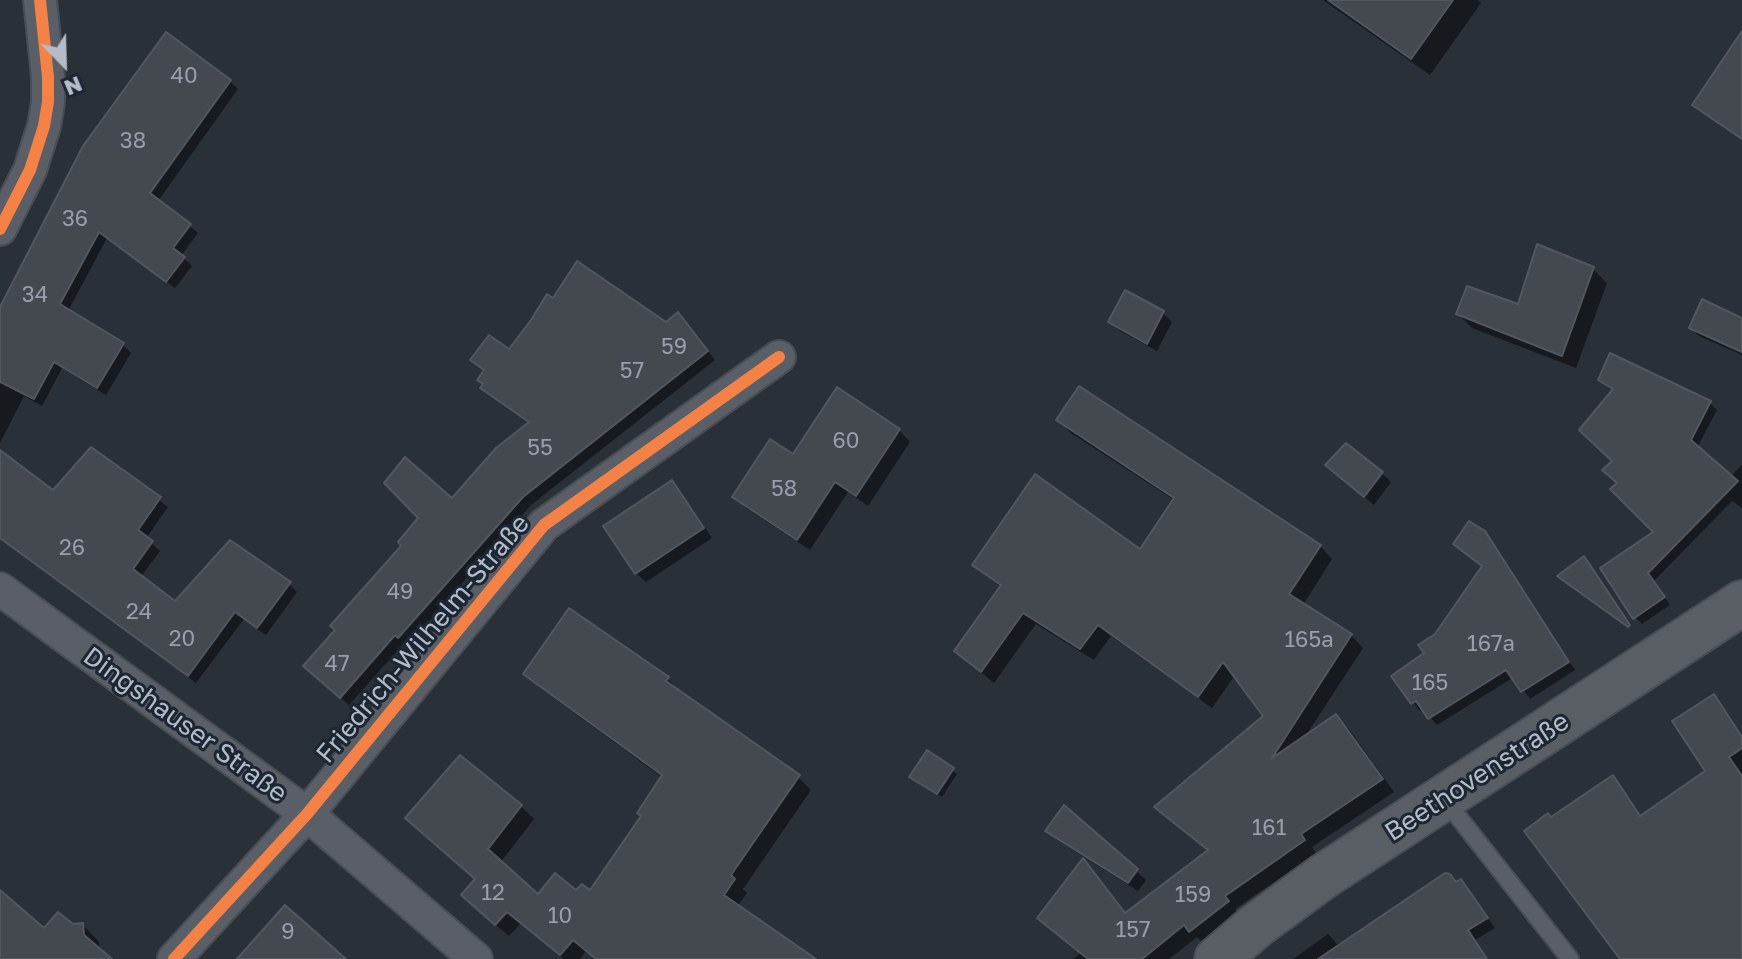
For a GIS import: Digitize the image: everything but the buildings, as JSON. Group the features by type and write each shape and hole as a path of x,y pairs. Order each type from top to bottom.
{"main road":[{"name":"Beethovenstraße","path":"1217,959 1324,876 1742,603"}],"street":[{"path":"0,229 30,170 44,126 48,77 40,0"},
{"name":"Friedrich-Wilhelm-Straße","path":"174,959 307,814 544,525 779,357"},
{"name":"Dingshauser Straße","path":"0,589 307,814 476,959"}],"lane":[{"path":"1444,799 1570,959"}],"cycle path":[{"path":"0,229 30,170 44,126 48,77 40,0"},
{"path":"174,959 307,814 544,525 779,357"}]}
